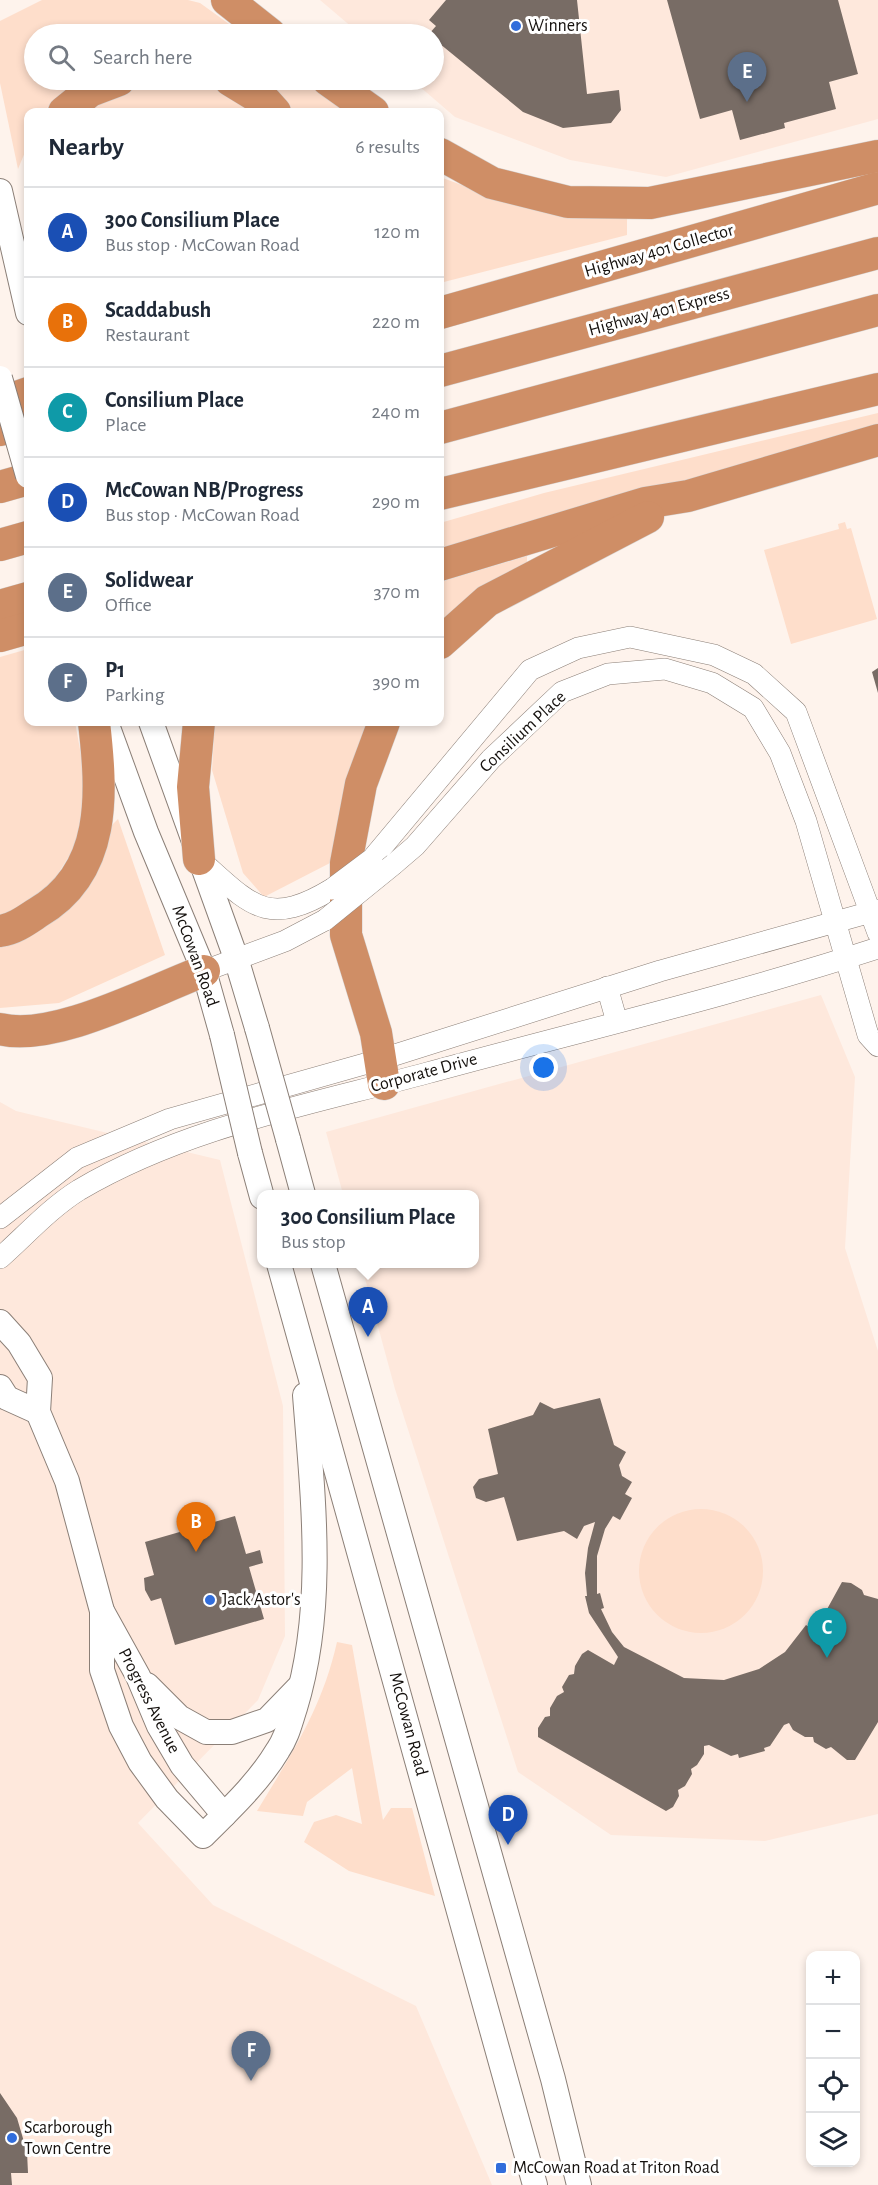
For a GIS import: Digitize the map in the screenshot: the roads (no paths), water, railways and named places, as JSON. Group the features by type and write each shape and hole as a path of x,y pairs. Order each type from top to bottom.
{"highway":[{"path":"227,0 257,24"},
{"path":"69,108 93,90"},
{"path":"246,90 271,108"},
{"path":"342,90 367,108"},
{"path":"444,156 492,183 568,202 650,203 878,156"},
{"name":"Highway 401 Collector","path":"444,312 878,188"},
{"name":"Highway 401 Express","path":"444,370 878,253"},
{"path":"444,427 878,310"},
{"path":"841,320 878,318"},
{"path":"444,493 878,389"},
{"path":"0,403 24,394"},
{"path":"0,430 24,424"},
{"path":"444,564 645,503 688,496 878,440"},
{"path":"0,487 24,479"},
{"path":"444,640 488,601 688,496"},
{"path":"0,545 24,538"},
{"path":"0,606 24,599"},
{"path":"0,636 24,629"},
{"path":"0,932 10,929 54,904 83,868 99,813 100,777 94,726"},
{"path":"199,726 193,788 200,859"},
{"path":"383,726 361,784 346,863 346,935 383,1072"},
{"path":"0,1029 14,1033 77,1022 204,971"}],"main road":[{"path":"0,191 24,296"},
{"path":"0,378 24,464"},
{"name":"McCowan Road","path":"107,726 146,832 204,971 259,1190"},
{"name":"McCowan Road","path":"152,726 236,958 302,1190"},
{"name":"McCowan Road","path":"280,1268 303,1357 333,1454 535,2185"},
{"path":"324,1268 553,2079 579,2185"},
{"name":"Progress Avenue","path":"0,1322 19,1343 40,1378 38,1412 67,1481 102,1611 138,1676 159,1726 182,1765 224,1815 203,1836 167,1799 140,1762 122,1726 102,1670 102,1611"},
{"path":"224,1815 279,1750 290,1726 302,1684 311,1628 314,1573 312,1498 303,1357"},
{"path":"0,1387 7,1398 38,1412"},
{"path":"138,1676 178,1718 206,1732 232,1732 267,1720 302,1684"}],"street":[{"name":"Consilium Place","path":"200,859 253,905 280,910 306,905 332,890 372,859 530,670 578,648 630,638 714,655 754,674 796,712 874,911 878,933"},
{"name":"Consilium Place","path":"204,971 285,941 325,920 415,846 491,759 562,692 608,674 665,669 712,683 753,708 780,753 803,812 868,1035 878,1046"},
{"name":"Corporate Drive","path":"0,1258 80,1190 172,1145 284,1108 607,987 874,911"},
{"name":"Corporate Drive","path":"0,1218 77,1158 170,1119 617,1022 878,948"},
{"path":"607,987 617,1022"}],"place":[{"name":"Winners","path":"516,26"},
{"name":"Solidwear","path":"747,102"},
{"name":"300 Consilium Place","path":"368,1337"},
{"name":"Scaddabush","path":"196,1552"},
{"name":"Jack Astor's","path":"210,1600"},
{"name":"Consilium Place","path":"827,1658"},
{"name":"McCowan NB/Progress","path":"508,1845"},
{"name":"P1","path":"251,2081"},
{"name":"Scarborough Town Centre","path":"12,2138"},
{"name":"McCowan Road at Triton Road","path":"501,2168"}]}
